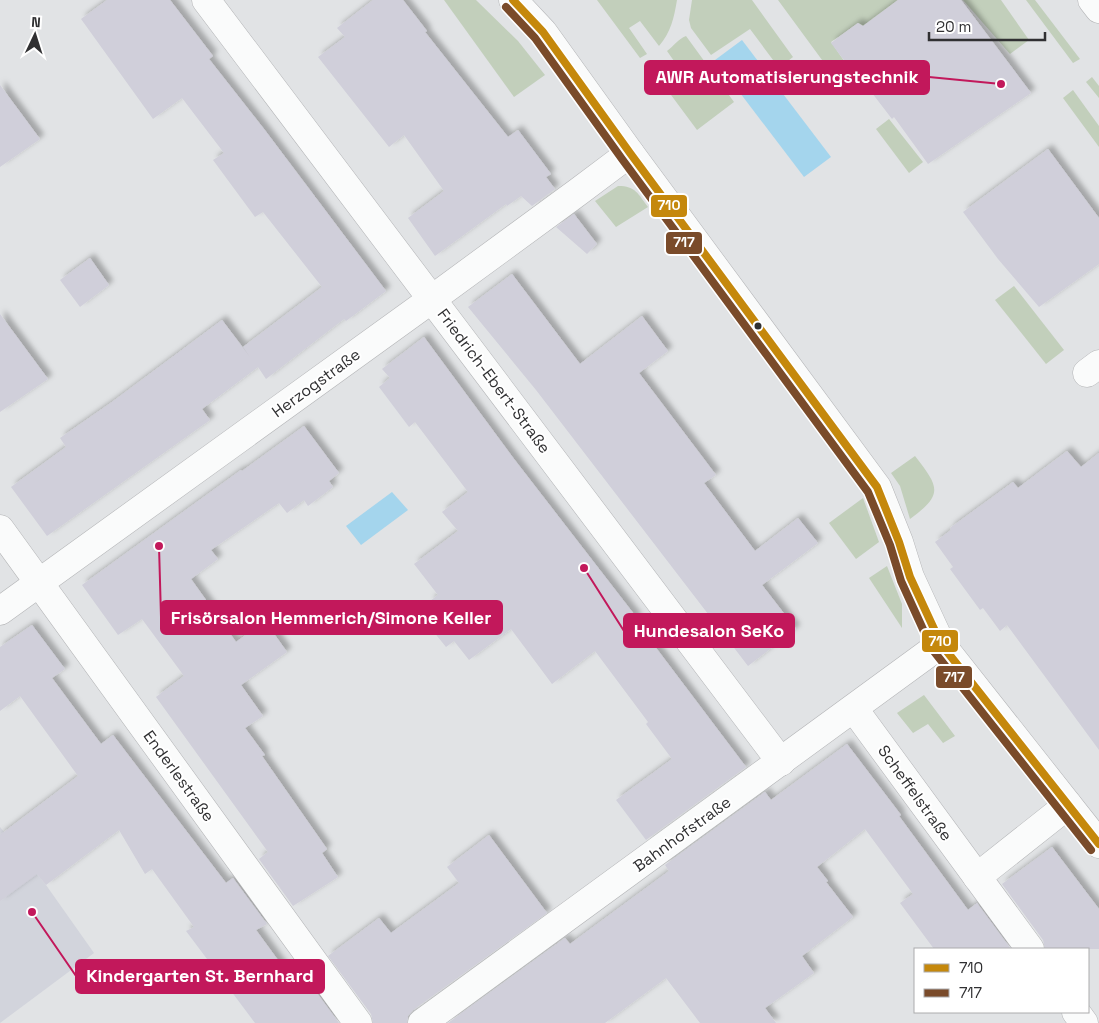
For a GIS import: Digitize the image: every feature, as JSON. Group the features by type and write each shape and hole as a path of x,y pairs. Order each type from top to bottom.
{"street":[{"name":"Friedrich-Ebert-Straße","path":"206,0 781,762"},
{"path":"512,0 543,32 877,487 896,534 910,577 941,644 1099,844"},
{"path":"1092,0 1099,9"},
{"name":"Herzogstraße","path":"0,611 432,299 630,153"},
{"name":"Enderlestraße","path":"0,529 358,1023"},
{"name":"Bahnhofstraße","path":"422,1023 941,644"},
{"name":"Scheffelstraße","path":"854,708 1029,948"},
{"path":"977,877 1068,805"}],"shaded area":[{"path":"0,827 46,885 94,953 0,1023"}],"green space":[{"path":"444,0 476,0 518,41 545,75 514,97"},
{"path":"597,0 677,0 671,24 659,46 640,21 629,28 647,54 640,58"},
{"path":"692,0 752,0 793,57 779,68 750,29 711,55 691,28 689,20"},
{"path":"778,0 898,0 863,26 858,23 831,42 849,68 836,79"},
{"path":"963,0 1001,0 1029,40 1010,54"},
{"path":"1026,0 1035,0 1080,59 1073,63"},
{"path":"686,36 734,102 697,130 651,68 659,62 678,89 688,81 667,51"},
{"path":"1092,77 1099,86 1099,98 1086,82"},
{"path":"1073,90 1099,126 1099,147 1063,98"},
{"path":"889,119 923,162 909,173 876,129"},
{"path":"618,186 633,189 648,207 616,227 595,201"},
{"path":"1014,286 1064,350 1046,364 995,300"},
{"path":"915,456 929,475 934,490 933,496 928,503 910,519 900,486 891,473"},
{"path":"863,498 879,542 856,559 829,523"},
{"path":"887,566 902,604 902,628 869,578"},
{"path":"924,695 955,736 943,743 928,724 913,733 897,713"}],"water":[{"path":"742,40 831,157 804,177 715,60"},
{"path":"392,492 408,510 361,545 346,526"}],"building":[{"path":"107,0 170,0 213,56 209,59 386,291 346,321 344,319 266,379 258,367 202,409 210,420 47,536 11,487 66,447 60,438 112,402 222,320 250,357 243,347 322,287 263,212 255,217 213,160 224,153 182,98 153,119 81,19"},
{"path":"373,0 403,0 427,31 425,32 508,137 518,130 551,174 546,177 555,189 532,206 521,196 507,206 506,204 435,256 408,218 444,191 404,135 389,147 318,57 345,37 337,28"},
{"path":"898,0 961,0 1031,93 928,164 894,117 892,119 872,93 870,95 831,43 858,23 863,26"},
{"path":"0,85 40,139 0,167"},
{"path":"1048,149 1099,218 1099,264 1039,307 998,259 963,212"},
{"path":"574,214 597,244 587,254 556,227"},
{"path":"90,258 109,285 80,307 60,280"},
{"path":"512,274 580,364 642,316 668,351 639,373 716,475 704,483 755,551 798,518 818,543 762,585 796,629 748,666 536,390 468,307"},
{"path":"0,314 48,379 0,412"},
{"path":"424,337 514,459 637,618 635,620 746,767 646,840 616,800 672,759 646,724 648,722 595,651 552,684 511,629 469,660 454,641 446,647 424,620 437,610 430,601 438,595 414,564 458,531 442,512 468,492 415,422 409,427 379,387 390,378 382,369"},
{"path":"304,426 339,473 329,481 333,487 308,506 304,500 287,513 279,503 211,550 218,559 191,579 236,642 265,621 287,652 241,685 263,716 245,728 265,755 262,756 327,849 322,853 338,877 293,906 259,859 268,852 156,697 184,676 142,619 118,635 82,585"},
{"path":"1067,451 1081,467 1099,453 1099,750 1007,625 1000,631 983,608 980,610 950,569 953,567 935,542 951,530 950,528 1013,482 1018,488"},
{"path":"32,625 65,669 52,678 101,744 113,735 226,883 233,878 267,924 256,930 294,982 303,974 339,1023 255,1023 186,931 194,927 152,869 145,874 119,830 46,885 37,874 0,901 0,835 78,776 20,696 0,711 0,647"},
{"path":"847,744 901,815 899,816 968,910 977,903 1010,948 933,948 900,903 913,894 865,829 817,867 853,917 802,956 814,973 765,1008 776,1023 700,1023 666,978 605,1023 448,1023 565,938 570,944 669,871 665,865 765,792 771,800"},
{"path":"489,835 547,913 413,1010 408,1016 407,1023 373,1023 371,1014 328,956 379,918 391,933 459,883 447,867"},
{"path":"1052,847 1099,909 1099,949 1045,948 1043,940 1002,884"}],"transit line":[{"name":"710","path":"513,0 543,32 877,487 899,542 910,577 941,644 1099,844"},
{"name":"717","path":"506,7 535,38 868,492 890,545 901,581 932,649 1091,850"}],"place":[{"name":"AWR Automatisierungstechnik","path":"1001,84"},
{"name":"Frisörsalon Hemmerich/Simone Keller","path":"159,546"},
{"name":"Hundesalon SeKo","path":"584,568"},
{"name":"Kindergarten St. Bernhard","path":"32,912"}]}
